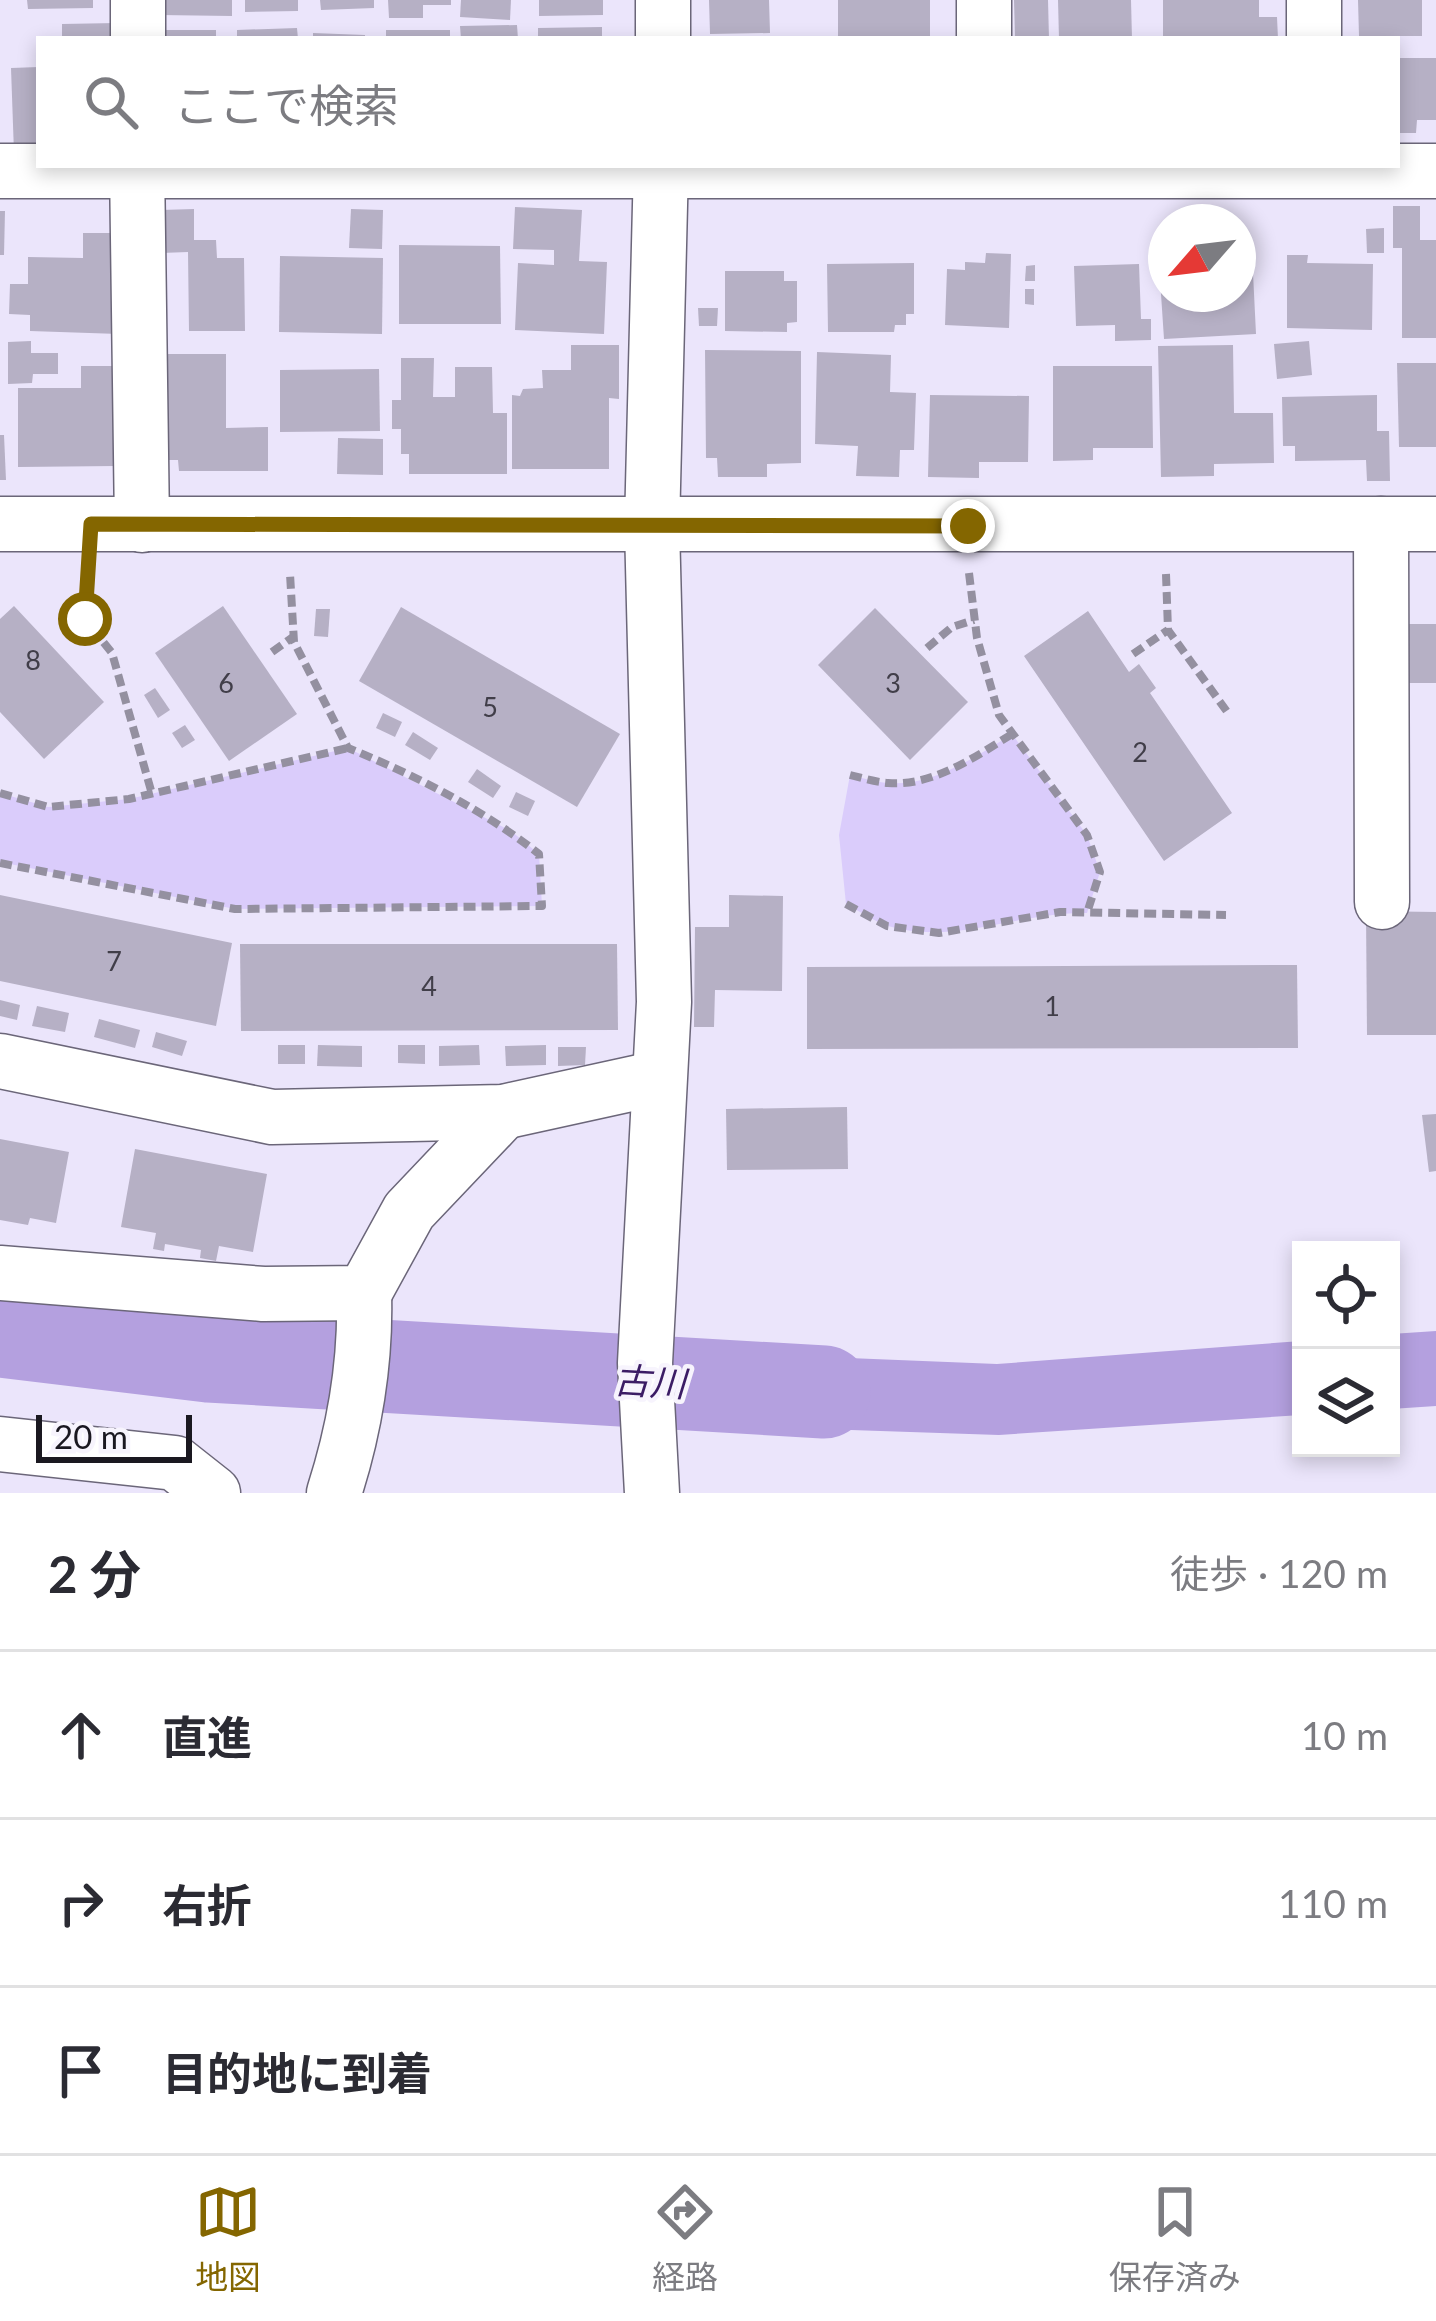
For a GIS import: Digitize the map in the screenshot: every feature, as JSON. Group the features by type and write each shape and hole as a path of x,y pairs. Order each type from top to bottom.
{"street":[{"path":"138,0 138,36"},
{"path":"663,0 663,36"},
{"path":"984,0 984,36"},
{"path":"1314,0 1314,36"},
{"path":"0,171 137,168 116,524"},
{"path":"652,1482 645,1363 664,1002 652,526 661,168"},
{"path":"1314,168 1436,171"},
{"path":"0,524 1436,524"},
{"path":"1381,524 1382,902"},
{"path":"0,1061 272,1117 503,1112 658,1078"},
{"path":"334,1493 355,1418 364,1309 409,1211 503,1112"},
{"path":"0,1274 263,1294 364,1309"},
{"path":"0,1444 175,1462 213,1493"}],"path":[{"path":"116,524 85,619 112,652 152,794"},
{"path":"287,525 293,637 348,748"},
{"path":"1164,525 1168,630 1228,713"},
{"path":"968,526 974,620 999,715 1087,835 1100,872 1087,913"},
{"path":"927,648 952,627 974,620"},
{"path":"1133,654 1168,630"},
{"path":"272,652 293,637"},
{"path":"850,775 891,784 929,776 964,764 1012,734"},
{"path":"0,793 48,807 152,794 348,748 404,771 511,831 539,854 542,906 235,909 0,863"},
{"path":"846,904 887,926 939,933 1060,912 1226,914"}],"shaded area":[{"path":"1012,734 1087,835 1100,872 1087,913 938,932 888,926 846,904 839,835 850,775 888,783 921,780 953,768"},
{"path":"348,748 511,831 539,854 542,906 235,909 0,862 0,793 48,807 129,799"},
{"path":"1436,1331 1436,1406 1400,1408 1400,1333"},
{"path":"1292,1342 1292,1416 999,1435 700,1425 698,1352 997,1364"}],"building":[{"path":"27,0 93,0 93,8 28,9"},
{"path":"160,0 232,0 232,16 160,15"},
{"path":"245,0 298,0 298,11 245,12"},
{"path":"320,0 374,0 374,8 321,10"},
{"path":"388,0 451,0 451,5 423,5 423,18 389,18"},
{"path":"461,0 511,0 510,20 460,17"},
{"path":"539,0 603,0 603,15 539,16"},
{"path":"709,0 769,0 770,33 710,34"},
{"path":"838,0 930,0 930,36 838,36"},
{"path":"1014,0 1048,0 1049,36 1015,36"},
{"path":"1058,0 1131,0 1132,36 1059,36"},
{"path":"1163,0 1259,0 1259,17 1277,17 1278,36 1163,36"},
{"path":"1358,0 1422,0 1422,36 1359,36"},
{"path":"117,23 117,36 62,36 62,24"},
{"path":"517,25 518,36 461,36 460,26"},
{"path":"602,27 602,36 538,36 538,28"},
{"path":"297,28 298,36 237,36 237,30"},
{"path":"166,30 216,30 216,36 166,36"},
{"path":"386,30 450,30 450,36 386,36"},
{"path":"313,33 365,35 365,36"},
{"path":"1400,58 1436,58 1436,120 1417,120 1416,133 1400,133"},
{"path":"36,67 36,153 14,153 11,68"},
{"path":"1393,206 1420,206 1420,240 1436,240 1436,338 1402,338 1402,248 1393,248"},
{"path":"515,207 582,210 579,261 607,262 604,334 515,330 518,263 554,265 554,250 513,249"},
{"path":"194,209 194,240 216,240 217,258 244,258 245,331 189,331 188,252 161,253 161,210"},
{"path":"351,209 383,210 382,249 349,248"},
{"path":"0,211 5,211 4,255 0,255"},
{"path":"1384,228 1384,253 1367,253 1366,229"},
{"path":"83,233 122,233 119,334 30,331 30,315 9,314 10,284 28,284 28,257 83,258"},
{"path":"399,245 500,246 501,324 399,324"},
{"path":"986,253 1011,254 1009,328 945,325 947,269 965,270 965,262 985,263"},
{"path":"1287,255 1308,255 1307,263 1373,264 1372,330 1287,328"},
{"path":"280,256 383,258 382,334 279,332"},
{"path":"914,263 914,314 906,314 906,325 895,325 894,332 828,332 827,264"},
{"path":"1139,264 1141,319 1151,319 1151,340 1115,341 1115,325 1076,326 1074,266"},
{"path":"1035,265 1035,281 1025,281 1026,266"},
{"path":"725,271 784,271 784,281 797,281 797,322 787,323 787,332 725,331"},
{"path":"1025,289 1034,289 1034,305 1025,304"},
{"path":"698,308 718,308 717,326 699,326"},
{"path":"1162,312 1255,312 1256,334 1164,339"},
{"path":"31,341 31,353 58,353 58,374 33,374 32,383 8,384 8,342"},
{"path":"1309,341 1312,375 1277,379 1274,344"},
{"path":"571,345 619,345 619,399 609,398 609,469 512,469 512,395 543,388 542,370 571,370"},
{"path":"1233,345 1234,413 1273,413 1274,463 1214,464 1214,476 1161,477 1158,346"},
{"path":"705,350 801,351 801,463 767,464 767,477 718,477 717,458 706,458"},
{"path":"817,352 891,355 890,392 916,393 914,450 900,450 899,477 856,476 858,446 815,444"},
{"path":"168,354 226,354 226,428 268,427 268,471 179,471 178,460 168,460"},
{"path":"401,358 434,358 433,397 455,397 455,367 492,367 493,413 507,413 507,474 409,474 409,454 401,454 401,429 392,429 392,400 401,400"},
{"path":"1397,363 1436,363 1436,447 1399,447"},
{"path":"81,366 114,366 115,466 18,467 18,388 81,388"},
{"path":"1053,366 1152,366 1153,448 1093,448 1093,460 1053,461"},
{"path":"379,369 380,431 280,432 280,370"},
{"path":"930,395 1029,396 1028,462 979,462 979,478 928,477"},
{"path":"1377,395 1377,431 1389,431 1390,481 1367,481 1366,460 1295,461 1295,446 1283,446 1282,397"},
{"path":"0,435 4,435 6,480 0,480"},
{"path":"338,438 383,439 383,475 337,474"},
{"path":"14,606 104,702 44,759 0,712 0,619"},
{"path":"223,606 297,714 229,761 155,653"},
{"path":"401,607 620,734 577,807 359,681"},
{"path":"875,608 968,702 910,760 818,665"},
{"path":"316,609 330,609 328,637 314,636"},
{"path":"1088,611 1129,672 1139,664 1156,688 1150,693 1232,813 1164,861 1024,656"},
{"path":"1403,624 1436,624 1436,683 1404,683"},
{"path":"155,688 170,710 158,718 144,695"},
{"path":"383,713 402,722 395,737 376,728"},
{"path":"185,725 195,740 182,748 172,733"},
{"path":"413,732 438,748 430,760 405,745"},
{"path":"477,769 501,786 493,798 468,782"},
{"path":"516,792 535,801 528,816 509,807"},
{"path":"0,895 232,943 216,1026 0,981"},
{"path":"729,895 783,896 782,991 715,990 714,1027 694,1027 695,927 729,927"},
{"path":"1366,911 1436,912 1436,1035 1367,1035"},
{"path":"240,944 617,944 618,1030 241,1031"},
{"path":"1297,965 1298,1048 807,1049 807,967"},
{"path":"0,1000 20,1005 17,1020 0,1016"},
{"path":"37,1006 69,1013 65,1032 32,1026"},
{"path":"99,1019 140,1030 135,1048 94,1037"},
{"path":"156,1032 187,1041 182,1056 152,1047"},
{"path":"278,1045 305,1045 305,1064 278,1064"},
{"path":"318,1045 362,1046 362,1067 317,1066"},
{"path":"398,1045 425,1045 425,1064 398,1063"},
{"path":"479,1045 480,1065 439,1066 439,1046"},
{"path":"546,1045 546,1065 506,1066 505,1046"},
{"path":"558,1047 586,1047 585,1065 558,1066"},
{"path":"847,1107 848,1169 727,1170 726,1109"},
{"path":"1436,1114 1436,1171 1429,1172 1422,1115"},
{"path":"0,1139 69,1152 56,1223 30,1218 28,1225 0,1220"},
{"path":"135,1149 267,1174 253,1252 219,1246 216,1261 200,1258 201,1250 165,1244 164,1251 153,1249 156,1233 121,1227"}],"waterway":[{"name":"古川","path":"0,1331 209,1356 824,1392"}],"route":[{"path":"85,619 91,524 968,526"}]}
